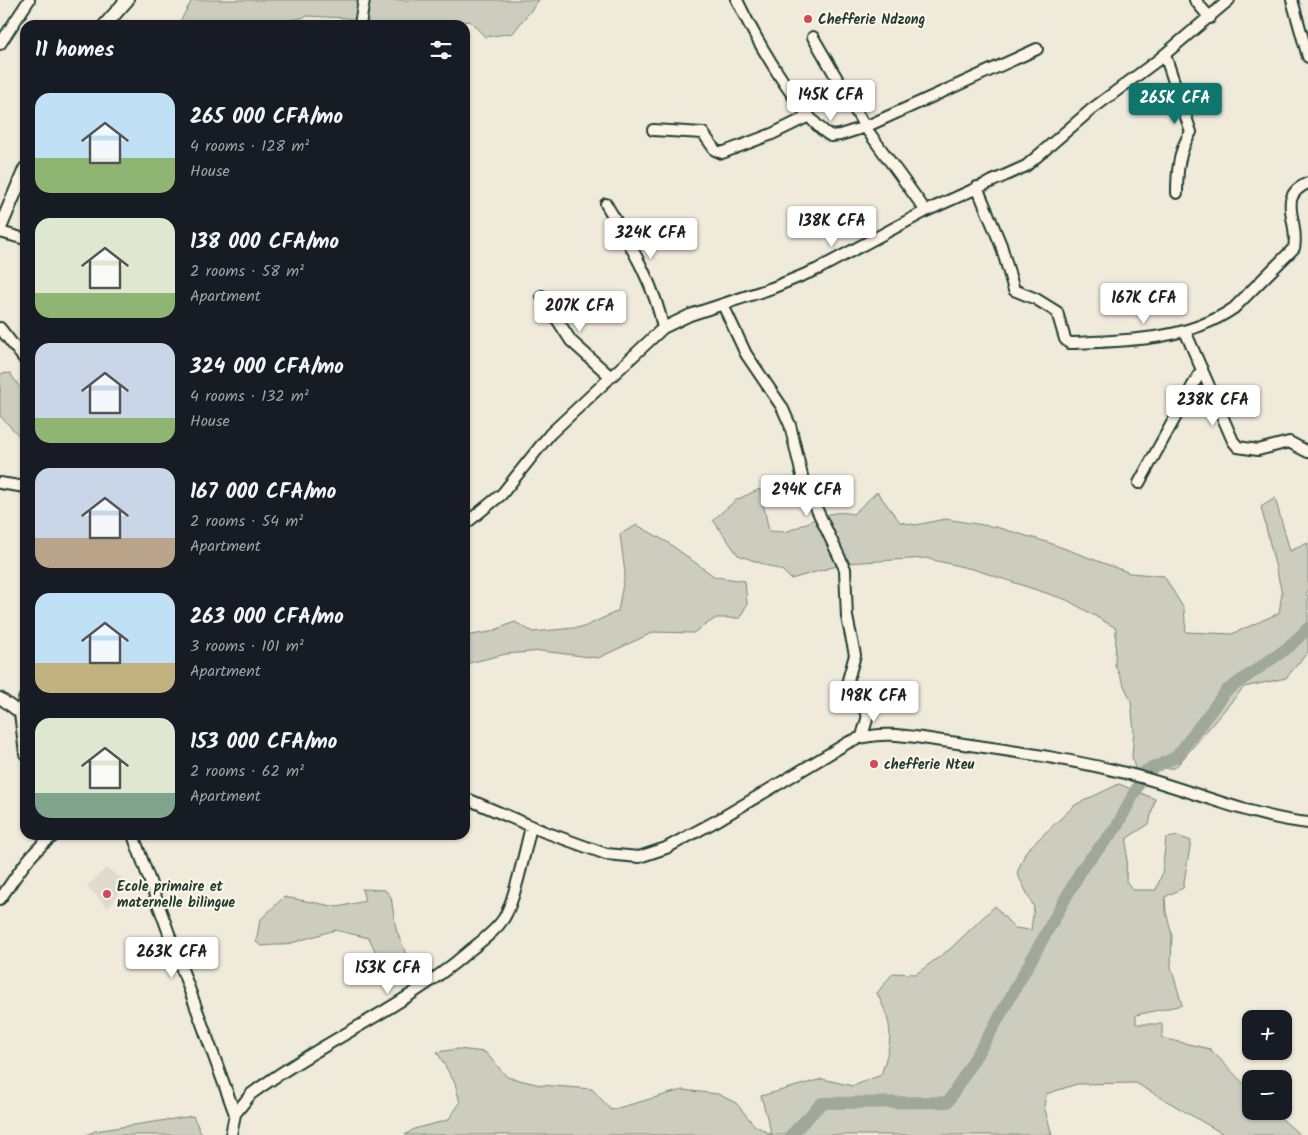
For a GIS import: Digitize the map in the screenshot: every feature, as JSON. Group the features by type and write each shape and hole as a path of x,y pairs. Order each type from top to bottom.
{"main road":[{"path":"109,20 127,0"},
{"path":"0,228 20,181"}],"street":[{"path":"0,44 29,0"},
{"path":"361,20 364,0"},
{"path":"737,0 757,39 809,116 831,136 865,127 1037,49"},
{"path":"1195,0 1210,18"},
{"path":"470,520 502,494 550,434 663,328 690,315 723,305 818,269 926,211 1026,166 1092,109 1165,55 1229,0"},
{"path":"1292,0 1308,57"},
{"path":"814,37 865,127 926,211"},
{"path":"1165,55 1190,132 1183,144 1177,174 1178,193"},
{"path":"653,130 703,133 715,150 722,153 772,134 809,116"},
{"path":"977,187 1001,245 1014,290 1036,299 1057,312 1066,342 1122,341 1185,331 1208,323 1234,308 1294,248 1296,241 1289,200 1292,192 1308,183"},
{"path":"606,204 642,270 657,303 663,328"},
{"path":"0,232 20,238"},
{"path":"542,296 571,341 611,377"},
{"path":"723,305 746,354 782,407 790,425 803,480 846,569 848,617 855,654 848,680 868,716 862,736"},
{"path":"0,328 20,354"},
{"path":"1185,331 1233,441 1238,448 1258,450 1289,442 1308,452"},
{"path":"1139,483 1202,369"},
{"path":"0,483 20,486"},
{"path":"0,698 20,713"},
{"path":"470,800 532,827 606,854 623,857 653,854 718,820 836,748 862,736 911,737 990,747 1086,764 1162,782 1255,813 1308,823"},
{"path":"231,1135 235,1114 251,1094 406,999 442,974 495,929 510,905 532,827"},
{"path":"0,899 30,858 46,840"},
{"path":"135,840 235,1114"}],"shaded area":[{"path":"192,0 539,0 513,33 485,37 470,20 356,20 308,16 293,20 181,20"},
{"path":"10,373 20,388 20,437 0,416 0,374"},
{"path":"760,489 769,531 786,532 819,517 835,513 853,514 877,492 900,522 916,525 945,519 996,527 1047,542 1130,573 1164,576 1184,609 1186,632 1232,634 1279,613 1282,593 1261,507 1275,498 1290,551 1308,543 1308,590 1306,594 1308,596 1308,652 1286,678 1244,687 1175,768 1135,769 1132,756 1134,731 1131,701 1115,665 1116,628 1067,600 976,570 925,558 847,563 791,579 783,571 738,555 713,520 736,500"},
{"path":"637,525 667,542 715,577 745,581 747,604 740,618 716,618 693,633 654,632 598,658 542,651 506,654 470,663 470,635 490,632 515,622 533,632 584,627 618,611 625,573 620,534"},
{"path":"1119,784 1155,799 1149,824 1127,838 1126,881 1133,890 1156,890 1162,874 1166,838 1178,836 1191,841 1183,888 1165,897 1166,912 1172,935 1171,967 1182,1005 1136,1015 1136,1024 1162,1024 1162,1038 1210,1049 1242,1082 1242,1120 1283,1120 1300,1135 1225,1135 1136,1083 1077,1084 1046,1094 1044,1106 1052,1135 772,1135 761,1096 822,1079 853,1086 881,1075 888,1052 890,1033 883,1005 877,993 893,973 916,974 950,949 995,906 1014,928 1031,930 1034,907 1017,873 1026,851 1075,805"},
{"name":"Ecole primaire et maternelle bilingue","path":"106,868 128,882 108,908 87,886"},
{"path":"362,889 385,890 391,897 396,929 409,962 392,974 384,969 369,938 335,930 288,944 262,946 256,942 260,920 284,897 338,907 365,901"},
{"path":"458,1049 485,1052 507,1077 540,1085 592,1089 611,1110 682,1090 718,1094 736,1103 754,1125 772,1135 405,1135 414,1129 448,1120 460,1103 455,1083 437,1052"},
{"path":"193,1116 202,1135 86,1135 95,1131"}],"waterway":[{"path":"1144,772 1176,757 1226,691 1289,647 1308,628"},
{"path":"791,1135 822,1103 948,1102 993,1028 1083,867 1116,828 1140,782"}],"place":[{"name":"Chefferie Ndzong","path":"808,19"},
{"name":"chefferie Nteu","path":"874,764"},
{"name":"Ecole primaire et maternelle bilingue","path":"107,894"}]}
